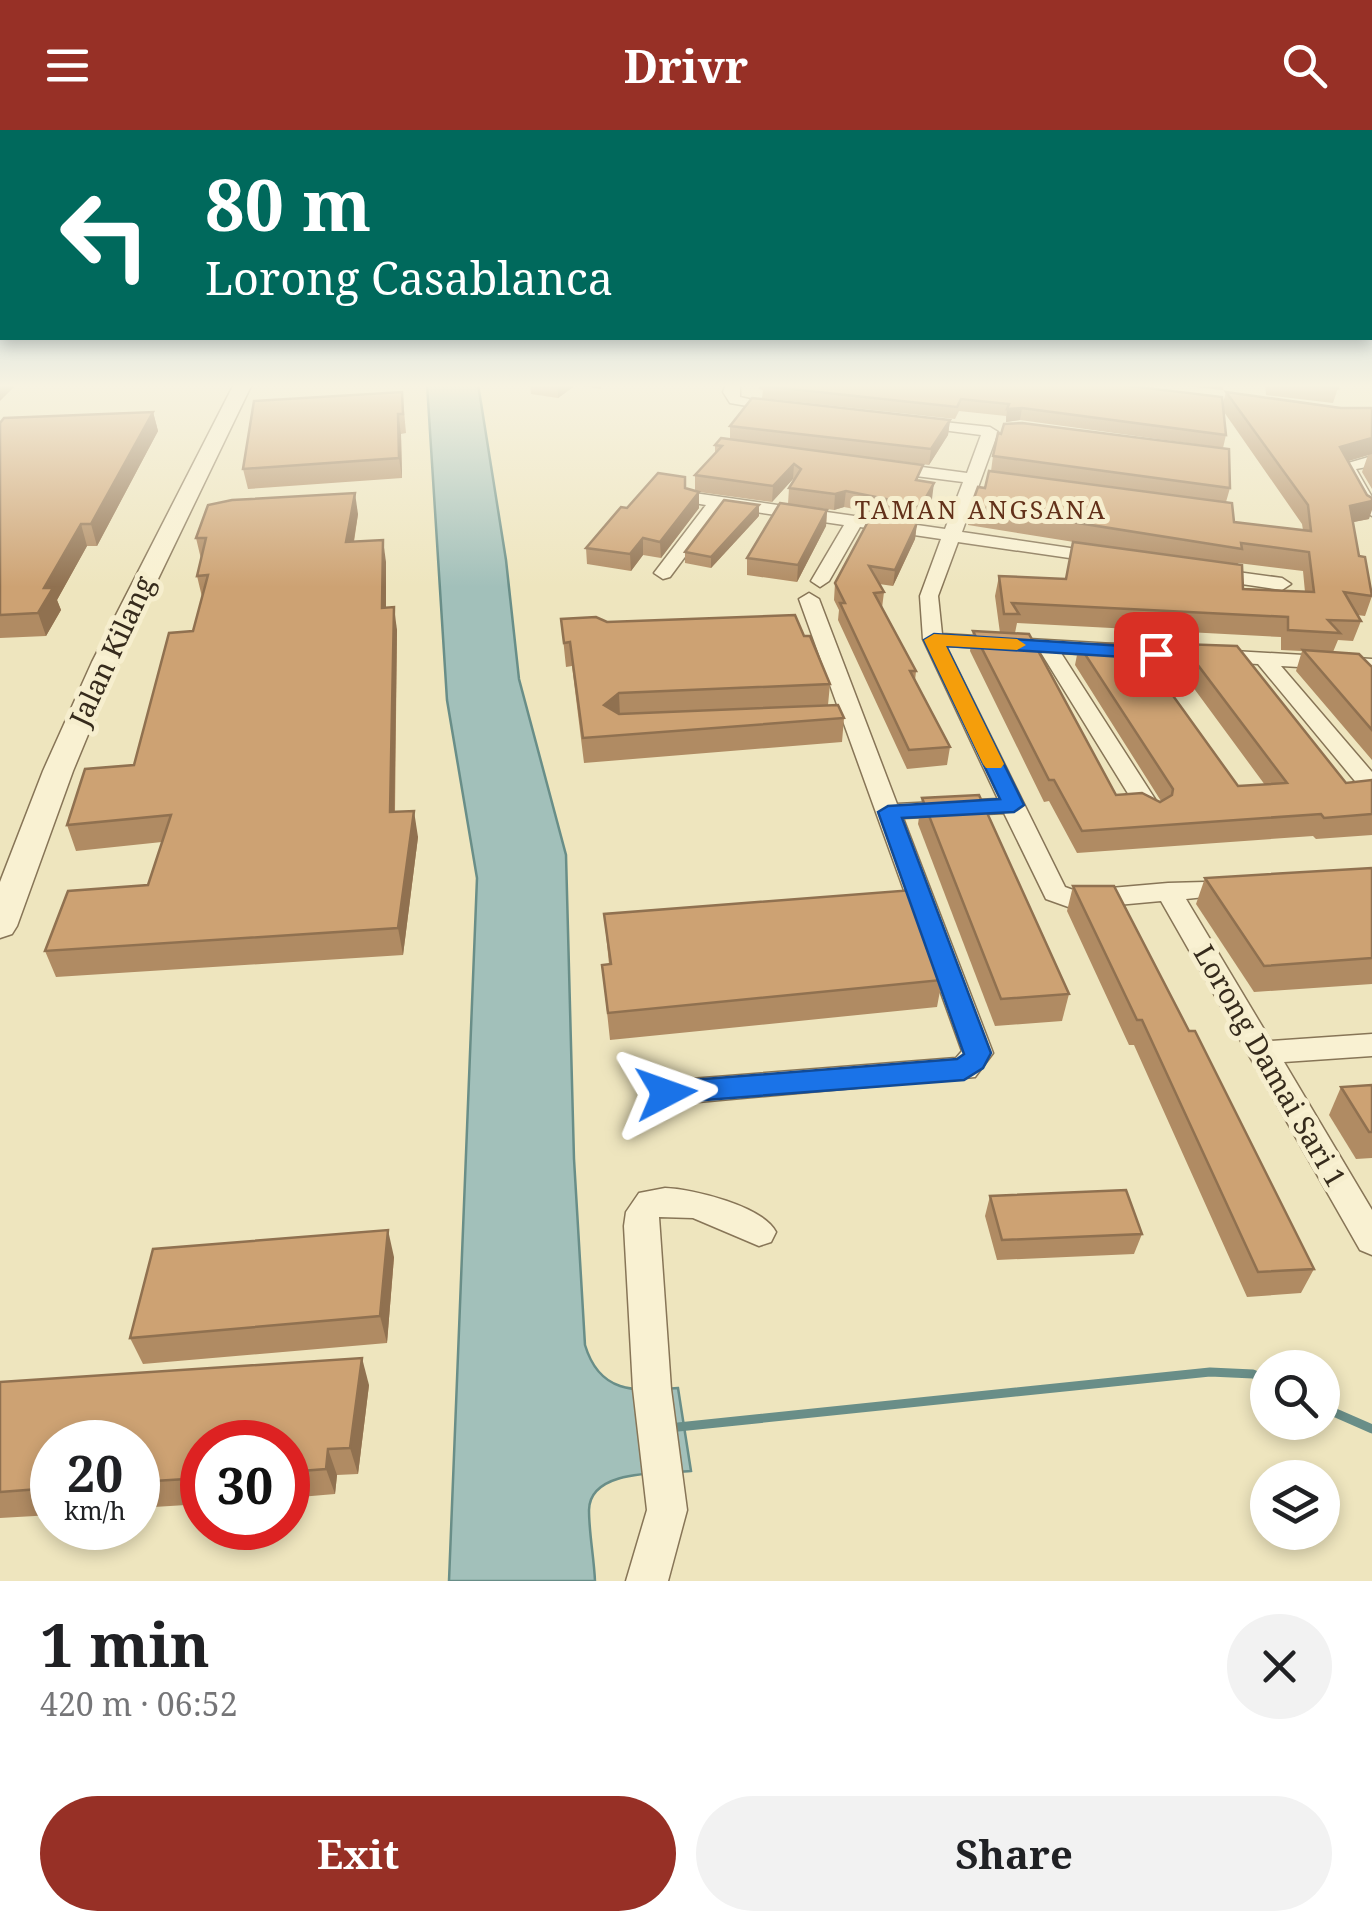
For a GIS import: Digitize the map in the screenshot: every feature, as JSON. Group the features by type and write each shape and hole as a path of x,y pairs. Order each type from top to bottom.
{"street":[{"name":"Jalan Kilang","path":"0,926 58,770 105,662 210,452"},
{"path":"983,452 929,596 934,640 1056,893 1065,899 1261,886"},
{"path":"1372,461 1346,466 1372,511"},
{"path":"879,467 994,480"},
{"path":"694,498 1127,562"},
{"path":"663,573 717,502"},
{"path":"666,1093 964,1069 978,1053 913,903 888,812 844,718 811,629 815,590 854,522"},
{"path":"1185,570 1282,584"},
{"path":"934,640 1372,665"},
{"path":"1047,647 1152,813"},
{"path":"1265,660 1372,787"},
{"path":"888,812 1014,805"},
{"name":"Lorong Damai Sari 1","path":"1168,891 1372,1240"},
{"path":"1262,1053 1372,1045"},
{"path":"647,1581 667,1510 652,1390 641,1226 644,1212 650,1202 683,1202 759,1232"}],"water":[{"path":"431,452 489,452 519,679 566,855 574,1159 585,1345 600,1373 610,1381 634,1389 678,1388 691,1471 614,1480 593,1496 589,1519 595,1581 449,1581 477,878 447,700"}],"building":[{"path":"0,452 131,452 91,524 81,524 44,588 53,588 38,613 0,615"},
{"path":"246,452 399,452 399,458 243,469"},
{"path":"717,452 824,452 923,465 916,480 934,483 921,506 846,491 835,494 789,488 801,469 794,464 773,486 695,475"},
{"path":"994,452 1229,452 1230,488 993,456"},
{"path":"1269,452 1343,452 1372,498 1350,506 1359,556 1365,557 1372,596 1344,592 1361,621 1328,620 1340,633 1288,630 1288,617 1012,603 1019,614 1004,614 999,576 1066,579 1073,542 1242,565 1243,589 1314,592 1309,552 1241,543 1242,549 971,506 978,487 985,488 989,471 1232,503 1234,522 1311,531 1308,505"},
{"path":"658,473 685,477 685,488 699,492 660,542 643,538 630,554 586,548 621,507 627,508"},
{"path":"355,493 346,542 383,540 382,608 394,607 390,812 414,811 398,928 45,951 68,891 148,885 171,815 67,825 85,769 134,765 169,633 193,631 208,575 197,576 206,538 196,538 208,505 232,500"},
{"path":"724,500 759,505 711,557 685,552"},
{"path":"780,503 827,510 798,565 747,558"},
{"path":"871,516 917,523 895,570 869,566 884,592 874,593 916,671 910,671 950,747 909,750 840,603 845,603 835,583"},
{"path":"795,615 804,636 810,636 830,684 619,693 604,705 619,714 838,705 844,718 583,738 570,642 564,643 561,619 596,617 607,622"},
{"path":"973,631 1029,634 1116,795 1142,793 1160,802 1172,795 1173,789 1079,645 1135,643 1238,786 1287,783 1182,644 1237,646 1346,783 1372,780 1372,814 1082,831 1054,780 1049,780"},
{"path":"1303,650 1359,654 1372,667 1372,730"},
{"path":"979,795 1069,994 1001,999 922,798"},
{"path":"1372,868 1372,958 1264,966 1205,878"},
{"path":"1073,886 1114,886 1189,1031 1195,1031 1314,1269 1258,1272 1142,1020 1137,1020"},
{"path":"913,890 927,928 921,928 942,980 608,1013 602,965 611,964 604,914"},
{"path":"1372,1085 1372,1132 1369,1132 1341,1087"},
{"path":"1126,1190 1142,1234 1002,1240 990,1196"},
{"path":"388,1230 380,1316 130,1338 153,1249"},
{"path":"362,1358 350,1448 328,1449 326,1469 310,1470 310,1420 180,1420 180,1479 160,1481 160,1420 30,1420 30,1490 0,1492 0,1382"}],"waterway":[{"path":"678,1427 1210,1372 1250,1374"},
{"path":"1340,1415 1372,1429"}],"slow traffic":[{"path":"994,764 934,640 1017,645"}],"district":[{"name":"TAMAN ANGSANA","path":"981,510"}],"route":[{"path":"666,1093 964,1069 974,1061 978,1053 888,812 1014,805 934,640 1156,654"}]}
